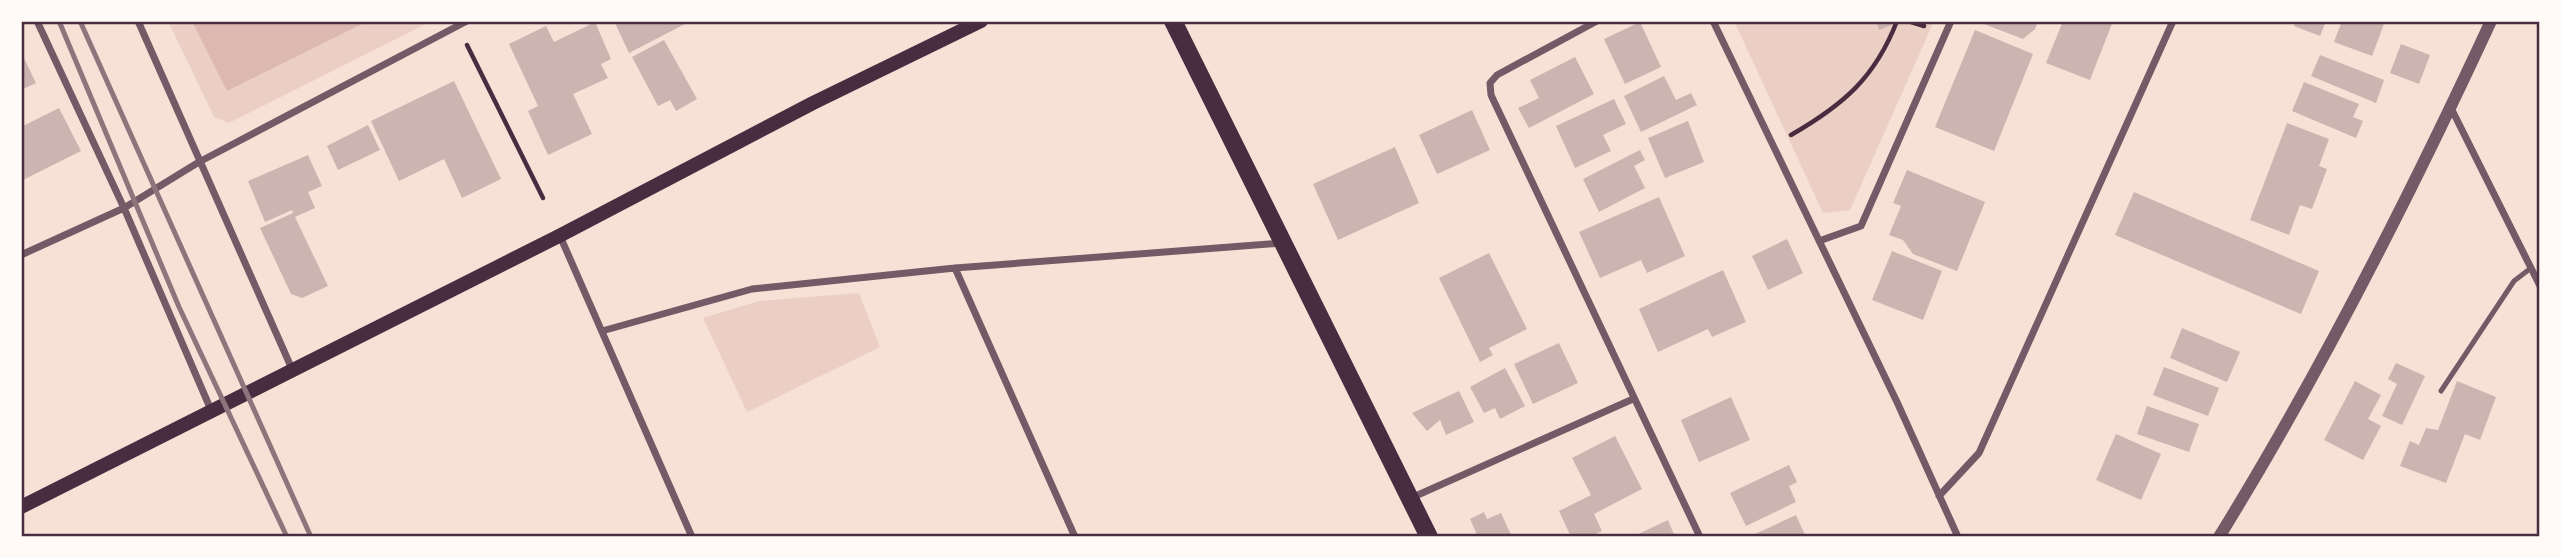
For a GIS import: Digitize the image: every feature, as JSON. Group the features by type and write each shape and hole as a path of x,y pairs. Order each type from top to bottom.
{"main road":[{"path":"21,507 559,236 813,103 981,21"},
{"path":"1173,21 1429,537"}],"street":[{"path":"37,21 124,208 211,410"},
{"path":"138,21 292,369"},
{"path":"21,255 124,208 199,162 467,21"},
{"path":"1597,21 1497,75 1490,83 1491,95 1700,537"},
{"path":"1713,21 1897,402 1958,537"},
{"path":"1819,241 1861,226 1951,21"},
{"path":"1939,496 1979,453 2173,21"},
{"path":"2219,537 2270,454 2339,329 2451,108 2491,21"},
{"path":"2451,108 2540,286"},
{"path":"559,236 692,537"},
{"path":"602,331 752,289 955,268 1283,243"},
{"path":"955,268 1075,537"},
{"path":"1411,498 1633,398"}],"lane":[{"path":"2441,391 2514,281 2531,268"}],"path":[{"path":"1787,136 1823,117 1853,93 1877,64 1897,21"},
{"path":"457,26 543,198"}],"shaded area":[{"path":"168,21 432,21 229,123 214,117"},
{"path":"192,21 368,21 227,91"},
{"path":"1734,21 1934,21 1850,210 1823,213"},
{"path":"859,293 880,347 747,412 703,318 759,301"}],"building":[{"path":"614,21 686,21 687,23 629,53"},
{"path":"1876,21 1891,21 1892,25 1879,30"},
{"path":"1976,21 2038,21 2035,29 2023,39"},
{"path":"2063,21 2113,21 2090,80 2046,63"},
{"path":"2296,21 2326,21 2320,36 2294,26"},
{"path":"2342,21 2385,21 2372,56 2334,42"},
{"path":"595,22 611,59 601,64 608,78 573,94 592,134 548,155 528,111 538,106 509,44 546,26 554,42"},
{"path":"1640,22 1661,67 1625,84 1604,39"},
{"path":"1975,30 2033,54 1994,151 1935,127"},
{"path":"664,40 697,99 676,111 670,100 658,106 632,57"},
{"path":"2401,44 2430,55 2419,84 2390,73"},
{"path":"2320,55 2384,80 2376,103 2311,76"},
{"path":"23,56 36,83 21,90 21,57"},
{"path":"1575,57 1594,94 1529,128 1518,108 1539,98 1530,80"},
{"path":"1664,76 1676,100 1691,93 1697,105 1641,132 1624,96"},
{"path":"454,81 501,179 462,198 444,159 399,181 371,121"},
{"path":"2304,82 2359,104 2353,117 2363,121 2356,138 2292,111"},
{"path":"1614,99 1626,124 1603,135 1611,151 1575,168 1556,126"},
{"path":"59,108 81,151 21,181 21,127"},
{"path":"1472,110 1490,150 1437,174 1419,135"},
{"path":"1688,121 1704,162 1665,178 1648,138"},
{"path":"2287,123 2329,139 2319,166 2327,169 2312,209 2300,205 2289,235 2250,220"},
{"path":"368,125 380,150 338,170 327,146"},
{"path":"1395,147 1419,203 1338,240 1313,184"},
{"path":"1640,150 1645,160 1634,166 1645,188 1599,212 1583,179"},
{"path":"308,155 322,186 308,192 315,208 295,217 328,286 302,298 291,294 260,228 293,213 292,210 265,222 248,181"},
{"path":"1907,170 1985,202 1957,271 1913,254 1903,240 1889,235 1901,206 1893,203"},
{"path":"2134,192 2319,271 2301,314 2115,235"},
{"path":"1659,197 1685,256 1647,273 1641,260 1600,278 1579,232"},
{"path":"1787,239 1803,273 1768,290 1752,256"},
{"path":"1892,251 1942,271 1923,320 1872,300"},
{"path":"1489,253 1527,329 1489,348 1493,355 1480,362 1439,278"},
{"path":"1723,270 1746,322 1712,337 1708,329 1658,352 1639,309"},
{"path":"2182,328 2240,352 2227,382 2170,358"},
{"path":"1559,343 1578,383 1533,404 1514,364"},
{"path":"2396,363 2425,376 2402,425 2382,416 2397,384 2388,379"},
{"path":"2164,367 2219,388 2208,416 2153,395"},
{"path":"1505,368 1525,406 1500,419 1495,408 1484,413 1470,387"},
{"path":"2355,381 2381,395 2368,419 2381,426 2363,460 2324,440"},
{"path":"2457,381 2496,397 2480,440 2465,434 2446,483 2400,466 2410,441 2419,445 2426,428 2438,430"},
{"path":"1459,391 1474,422 1446,435 1440,420 1427,431 1412,413"},
{"path":"1731,397 1750,440 1699,462 1681,420"},
{"path":"2147,406 2199,424 2189,452 2137,434"},
{"path":"2116,434 2161,454 2141,500 2096,480"},
{"path":"1615,436 1642,489 1594,514 1602,531 1589,537 1571,537 1559,511 1591,495 1572,458"},
{"path":"1789,465 1797,482 1789,486 1796,502 1746,526 1730,493"},
{"path":"1484,512 1487,519 1501,513 1512,537 1478,537 1470,519"},
{"path":"1796,515 1806,537 1757,537 1755,534"},
{"path":"1668,520 1675,537 1632,537"}],"railway":[{"path":"59,21 179,307 287,537"},
{"path":"80,21 311,537"}]}
